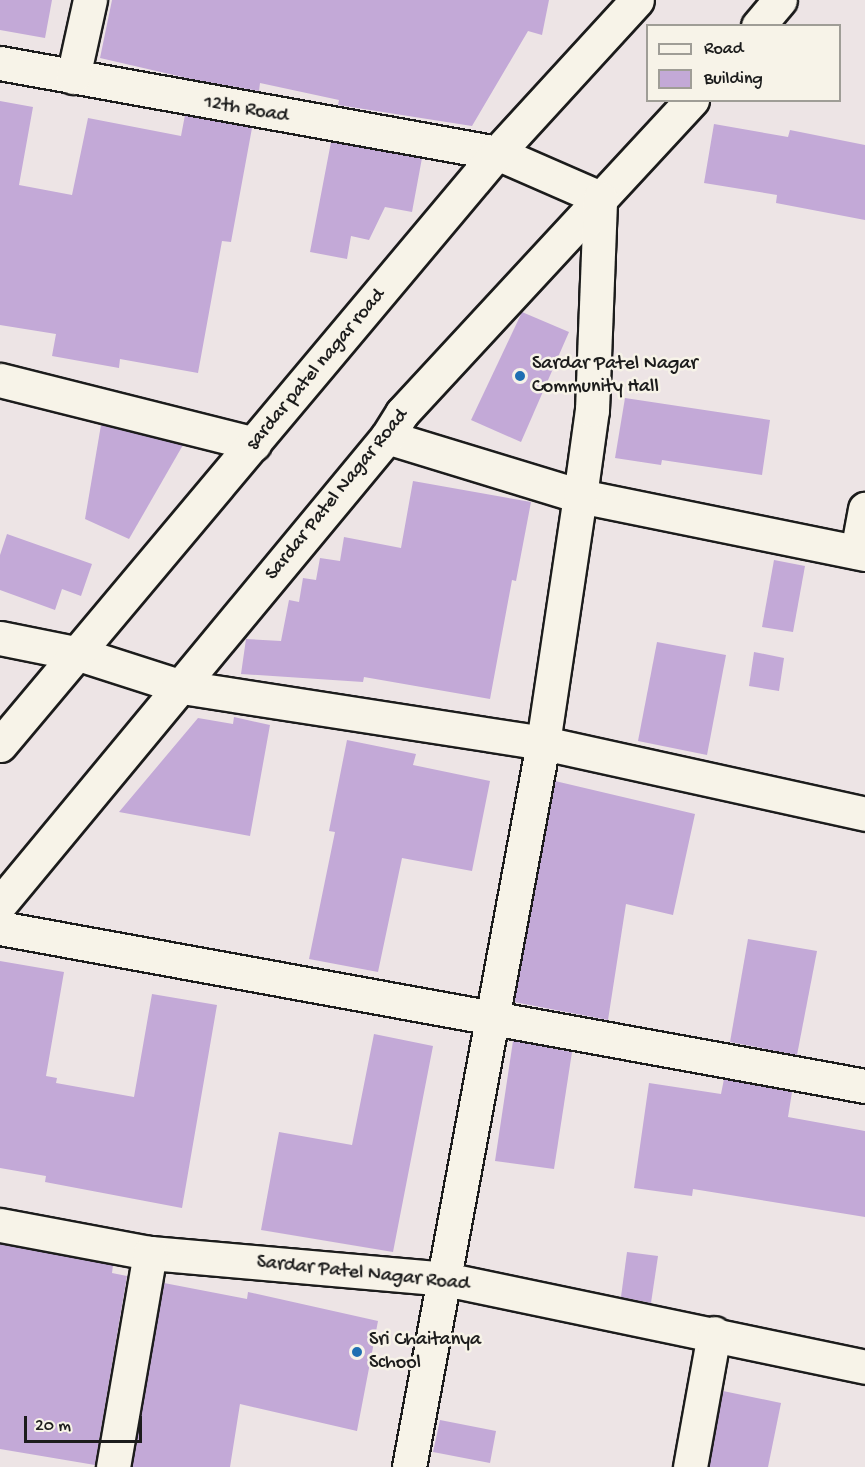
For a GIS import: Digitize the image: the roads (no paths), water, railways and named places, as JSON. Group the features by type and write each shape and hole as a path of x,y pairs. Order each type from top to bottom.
{"street":[{"path":"73,77 90,0"},
{"name":"sardar patel nagar road","path":"0,745 80,654 497,153 637,0"},
{"path":"760,24 780,0"},
{"name":"12th Road","path":"0,63 497,153 600,198"},
{"name":"Sardar Patel Nagar Road","path":"0,904 182,687 387,437 402,414 690,102"},
{"path":"409,1467 543,743 592,410 600,198"},
{"path":"0,380 255,444"},
{"path":"387,437 580,496 861,553 865,509"},
{"path":"0,638 80,654 182,687 543,743 865,814"},
{"path":"0,928 865,1086"},
{"name":"Sardar Patel Nagar Road","path":"0,1225 150,1253 445,1279 714,1333 865,1367"},
{"path":"113,1467 150,1253"},
{"path":"690,1467 714,1333"}],"place":[{"name":"Sardar Patel Nagar Community Hall","path":"520,376"},
{"name":"Sri Chaitanya School","path":"357,1352"}]}
